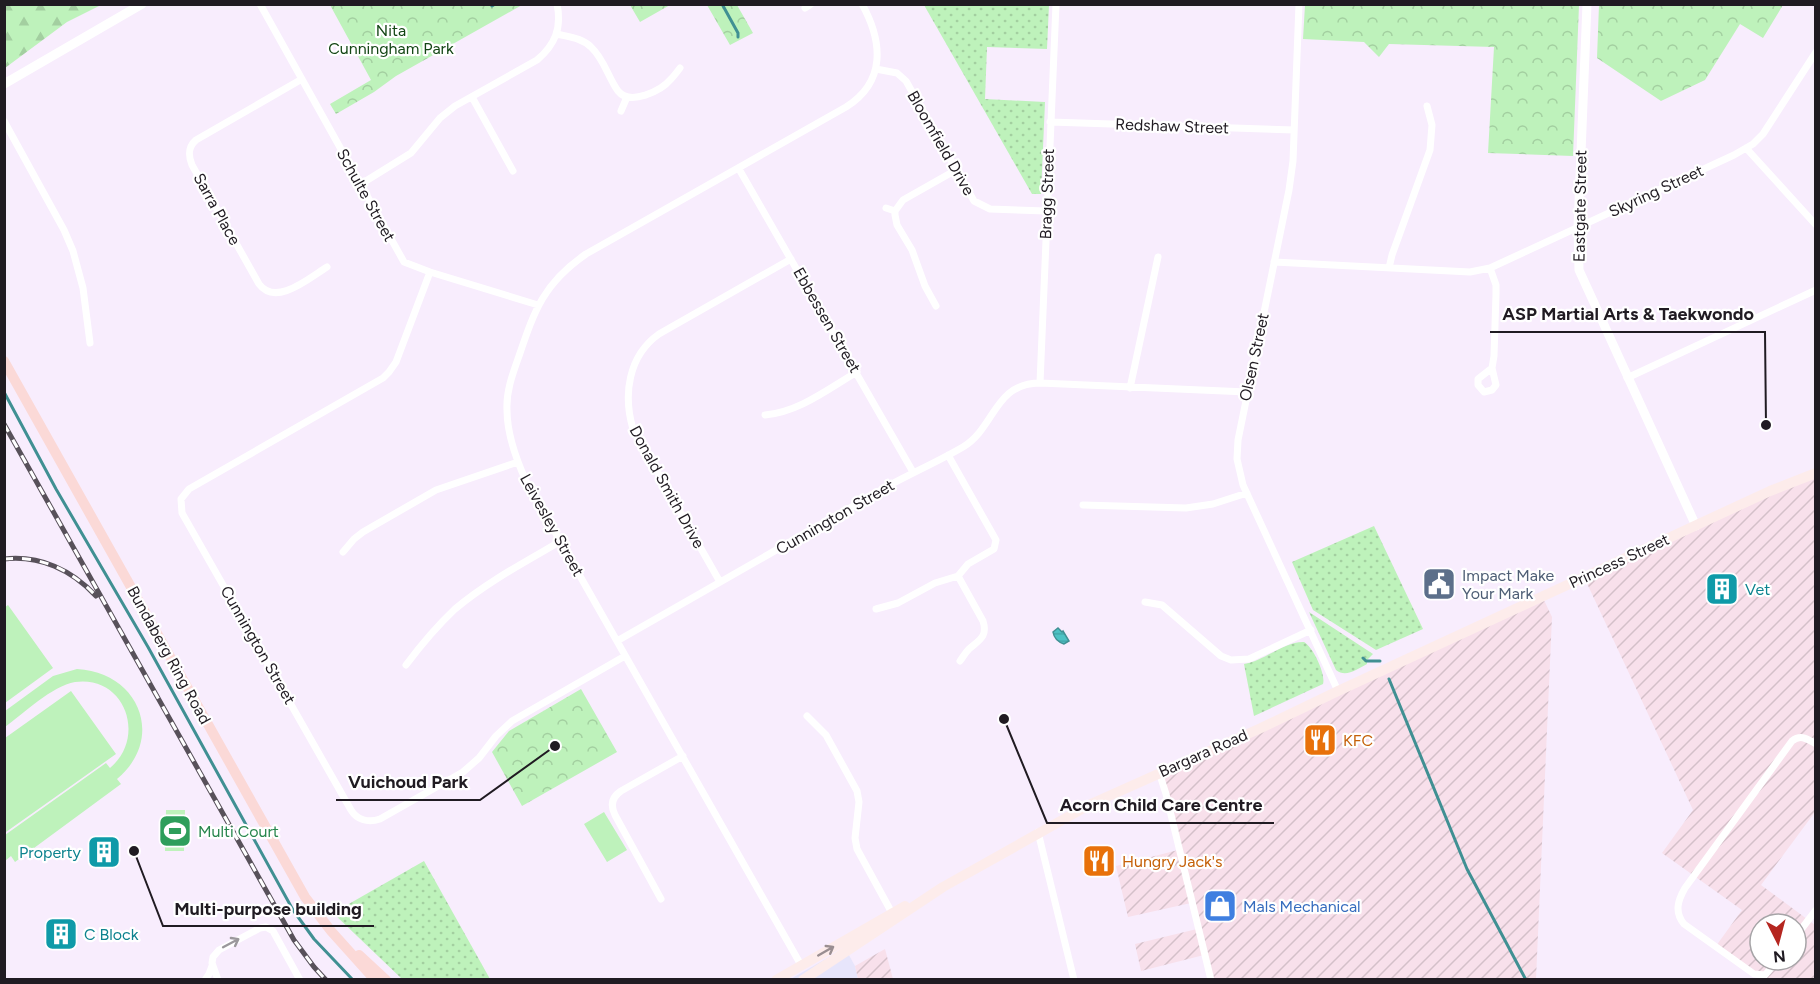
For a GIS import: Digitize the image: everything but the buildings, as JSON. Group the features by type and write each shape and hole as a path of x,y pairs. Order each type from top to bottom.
{"main road":[{"name":"Bundaberg Ring Road","path":"4,361 301,890 313,909 375,980"},
{"name":"Princess Street","path":"1770,491 1815,465"},
{"name":"Princess Street","path":"1338,691 1770,491 1815,473"},
{"name":"Bargara Road","path":"776,980 1091,804 1338,691"},
{"name":"Bargara Road","path":"805,978 894,916"},
{"name":"Bundaberg Ring Road","path":"342,942 368,962 386,980"},
{"path":"801,965 805,978"}],"street":[{"path":"4,84 142,4"},
{"name":"Schulte Street","path":"260,4 404,262 538,305"},
{"path":"361,184 411,153 440,118 455,106 537,60 549,48 557,34 559,16 557,4"},
{"path":"862,4 876,36 878,51 876,69"},
{"name":"Bragg Street","path":"1040,383 1056,4"},
{"name":"Olsen Street","path":"1299,4 1293,161 1289,190 1237,450 1241,478 1247,493 1338,691"},
{"name":"Eastgate Street","path":"1587,4 1578,227 1578,263 1581,278 1696,526"},
{"path":"557,34 575,38 589,45 598,55 618,91 627,97 637,98 647,94 671,80 680,68"},
{"name":"Skyring Street","path":"1274,262 1470,272 1490,268 1746,148 1763,134 1815,52"},
{"name":"Leivesley Street","path":"801,965 526,481 509,431 507,400 529,325 538,305 555,280 586,254 739,169 852,102 866,89 876,69"},
{"name":"Bloomfield Drive","path":"876,69 897,73 906,81 974,201 985,207 1046,211"},
{"name":"Sarra Place","path":"302,79 199,138 187,149 190,161 201,181 259,284 269,296 286,291 327,267"},
{"path":"472,97 513,171"},
{"path":"621,111 627,97"},
{"path":"1389,268 1430,150 1432,125 1427,106"},
{"path":"4,120 64,230 73,251 83,288 90,344"},
{"name":"Redshaw Street","path":"1050,122 1294,130"},
{"path":"1746,148 1815,225"},
{"name":"Ebbessen Street","path":"739,169 914,472"},
{"path":"936,306 912,250 897,225 895,211 903,200 956,170"},
{"path":"886,208 895,211"},
{"path":"1130,388 1158,256"},
{"name":"Donald Smith Drive","path":"720,582 633,429 628,401 631,375 644,347 656,335 791,259"},
{"path":"1490,268 1496,285 1492,368"},
{"name":"Cunnington Street","path":"365,820 357,817 351,810 182,513 177,498 375,383 389,372 396,362 430,272"},
{"path":"1627,378 1815,290"},
{"path":"765,415 792,410 857,372"},
{"name":"Cunnington Street","path":"617,642 914,472 964,446 976,436 1008,393 1022,385 1040,383 1247,392"},
{"path":"876,609 898,603 934,583 958,576 968,564 994,549 996,540 948,455"},
{"path":"344,552 363,532 436,490 518,462"},
{"path":"1083,505 1186,508 1213,504 1247,493"},
{"path":"406,665 421,645 455,610 500,576 561,541"},
{"path":"958,576 983,621 985,630 983,638 967,651 960,662"},
{"path":"1144,602 1162,605 1221,656 1231,660 1249,659 1311,630"},
{"path":"363,829 365,820 380,819 463,772 479,758 496,736 512,721 625,656"},
{"path":"807,716 826,735 857,790 859,802 855,838 857,849 894,916"},
{"path":"1748,970 1684,924 1678,913 1678,902 1685,888 1792,741 1804,737 1815,744"},
{"path":"662,899 615,815 612,802 621,791 683,756"},
{"path":"1159,772 1211,980"},
{"path":"1038,832 1074,980"},
{"path":"205,980 209,974 213,957 219,950 266,927 273,931 300,980"},
{"path":"212,963 218,980"},
{"path":"1751,972 1761,976 1769,972"}],"shaded area":[{"path":"1815,470 1815,812 1761,885 1797,912 1748,912 1748,968 1716,946 1742,910 1662,853 1693,810 1584,577"},
{"path":"1543,598 1552,617 1536,979 1210,979 1204,955 1141,971 1135,944 1197,929 1191,903 1128,917 1116,866 1178,850 1158,772"},
{"path":"1808,920 1815,925 1815,979 1763,979 1753,972 1808,972"},
{"path":"845,948 855,966 858,979 789,980"},
{"path":"885,949 893,979 858,979 855,966"}],"green space":[{"path":"5,4 101,5 67,22 5,68"},
{"path":"1599,4 1783,5 1763,38 1740,24 1705,80 1661,101 1597,58"},
{"name":"Nita Cunningham Park","path":"330,5 522,5 396,76 336,114 330,104 371,80"},
{"path":"630,5 670,5 640,22"},
{"path":"707,5 737,5 753,33 730,45"},
{"path":"924,5 1049,5 1047,49 987,47 985,99 1045,102 1041,194 1032,194"},
{"path":"1305,5 1579,5 1573,156 1488,153 1494,47 1389,44 1379,57 1364,42 1303,39"},
{"path":"1374,526 1423,629 1376,650 1313,610 1292,562"},
{"path":"8,605 53,668 5,703 4,608"},
{"path":"1309,612 1373,654 1367,660 1367,664 1348,673 1336,670"},
{"path":"1304,642 1318,661 1323,674 1323,684 1254,716 1244,664 1289,645"},
{"path":"77,669 99,673 116,682 130,694 139,710 142,727 140,745 132,763 117,779 121,784 15,862 11,856 5,861 5,835 106,763 110,768 121,755 127,740 128,725 125,711 118,698 107,688 92,682 75,682 57,689 5,727 5,711 53,676"},
{"path":"581,689 617,752 522,806 492,752 509,731"},
{"path":"71,691 116,754 6,832 4,830 5,738"},
{"name":"Multi Court","path":"166,810 185,810 184,851 165,851"},
{"path":"604,812 627,850 607,862 584,824"},
{"path":"424,861 490,979 402,979 333,913"}],"water":[{"path":"1058,628 1063,631 1069,641 1064,644 1057,640 1053,632"}],"waterway":[{"path":"722,4 738,37"},
{"path":"4,392 56,489 148,647 293,910 314,939 353,980"},
{"path":"1363,658 1366,661 1380,661"},
{"path":"1389,679 1467,869 1526,980"}],"railway":[{"path":"4,424 294,940 326,980"},
{"path":"4,559 30,559 54,566 77,579 96,596"}],"place":[{"name":"ASP Martial Arts & Taekwondo","path":"1766,425"},
{"name":"Impact Make Your Mark","path":"1439,584"},
{"name":"Vet","path":"1722,589"},
{"name":"Acorn Child Care Centre","path":"1004,719"},
{"name":"KFC","path":"1320,740"},
{"name":"Vuichoud Park","path":"555,746"},
{"name":"Multi Court","path":"175,831"},
{"name":"Multi-purpose building","path":"134,851"},
{"name":"Property","path":"104,852"},
{"name":"Hungry Jack's","path":"1099,861"},
{"name":"Mals Mechanical","path":"1220,906"},
{"name":"C Block","path":"61,934"}]}
